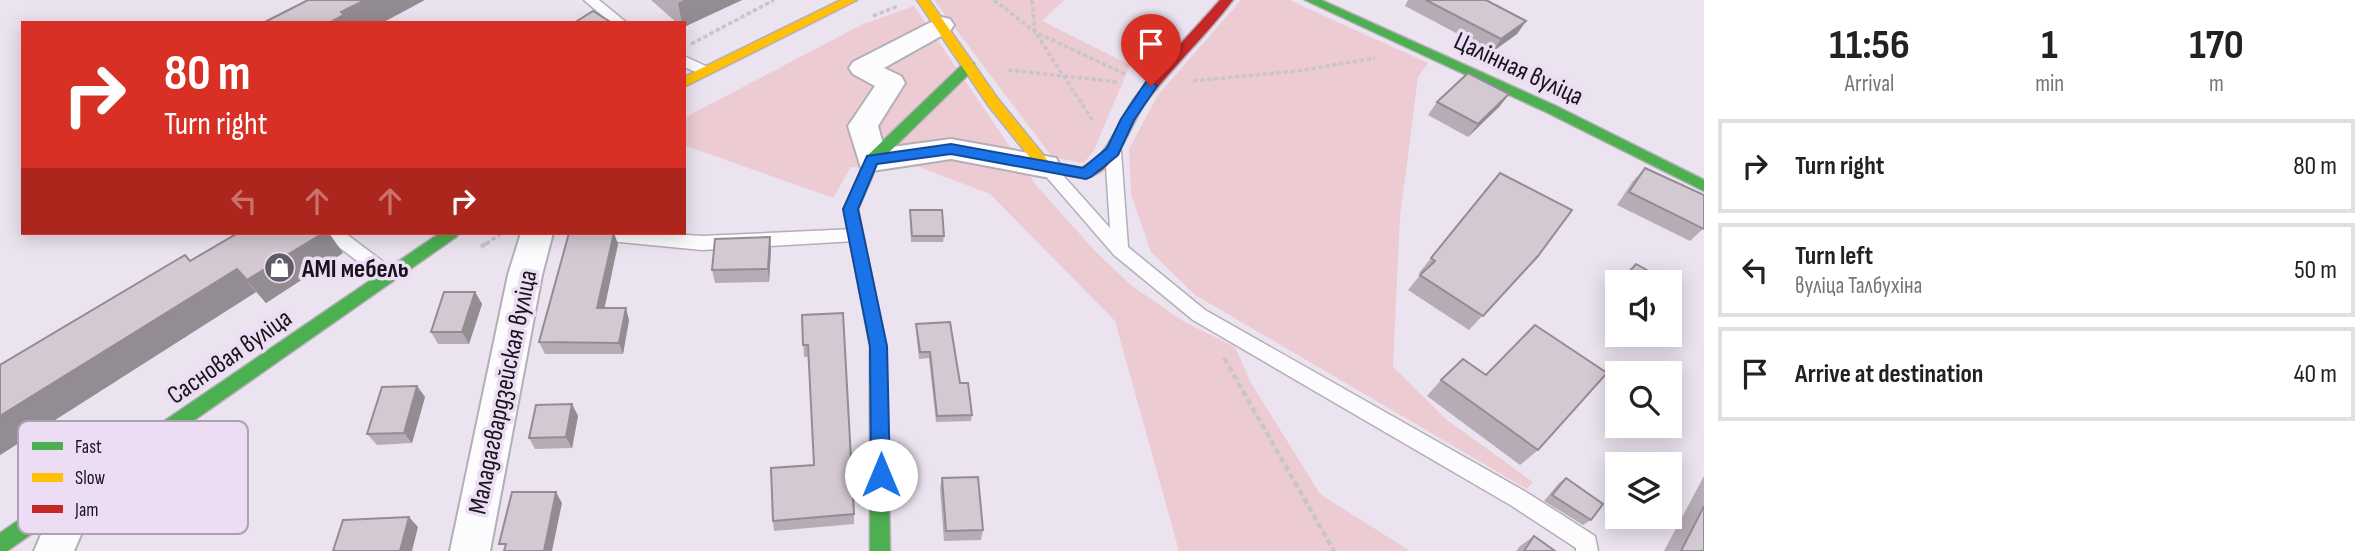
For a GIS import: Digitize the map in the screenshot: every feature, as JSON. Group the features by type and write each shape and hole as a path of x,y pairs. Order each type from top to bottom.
{"street":[{"path":"686,82 851,0"},
{"path":"923,0 993,102 1045,166"},
{"path":"872,160 951,149 1086,174 1113,151 1128,119 1151,86 1227,0"},
{"name":"Цалінная вуліца","path":"1311,0 1551,109 1704,186"},
{"path":"872,160 863,126 891,83 863,68 941,25"},
{"path":"880,551 878,346 851,209 872,160 969,66"},
{"name":"Сасновая вуліца","path":"178,421 448,235"},
{"name":"Маладагвардзейская вуліца","path":"470,551 525,275 536,235"},
{"name":"Сасновая вуліца","path":"0,544 18,532"},
{"path":"54,551 61,534"}],"lane":[{"path":"592,0 617,21"},
{"path":"593,21 606,13"},
{"path":"686,62 705,71"},
{"path":"1113,151 1120,250"},
{"path":"1045,166 1120,250 1199,315 1519,499 1587,543 1587,551"},
{"path":"336,235 388,275"},
{"path":"612,235 702,243 855,235"}],"path":[{"path":"686,47 774,0"},
{"path":"994,0 1035,32 1151,86"},
{"path":"1032,0 1035,32 1113,151"},
{"path":"969,66 1151,86 1297,71 1375,59 1398,39"},
{"path":"1199,315 1334,551"}],"shaded area":[{"path":"934,0 1064,0 1042,21 1130,65 1094,150 1084,163 1052,157"},
{"path":"1241,0 1289,0 1428,63 1418,77 1400,217 1393,367 1447,420 1533,482 1527,489 1195,295 1151,252 1131,194 1129,149 1158,95"},
{"path":"914,6 1036,185 1096,252 1132,286 1183,321 1235,347 1251,383 1320,494 1410,551 1179,551 1115,321 990,194 917,166 884,169 851,167 833,198 686,146 686,117 863,24"}],"building":[{"path":"308,0 365,0 341,12 344,15 333,21 267,21"},
{"path":"1426,0 1486,0 1526,21 1501,39"},
{"path":"593,11 609,21 577,21"},
{"path":"1468,73 1509,94 1478,124 1437,102"},
{"path":"1645,168 1704,195 1704,229 1629,192"},
{"path":"1500,173 1572,210 1538,256 1483,316 1420,275 1435,261 1431,258"},
{"path":"910,210 942,210 944,236 912,236"},
{"path":"235,235 320,235 247,280 237,269 0,416 0,365 185,255 190,261"},
{"path":"568,235 614,235 597,308 626,308 619,343 539,342"},
{"path":"770,237 768,269 712,270 715,239"},
{"path":"1636,264 1647,270 1631,270"},
{"path":"444,292 475,292 462,332 431,332"},
{"path":"843,313 854,514 773,521 771,468 814,465 808,345 803,345 802,315"},
{"path":"950,322 960,383 968,383 972,415 937,416 930,352 920,352 916,324"},
{"path":"1535,325 1605,372 1605,375 1538,450 1441,380 1463,359 1486,375"},
{"path":"417,386 404,433 367,434 382,387"},
{"path":"572,404 566,437 529,438 536,405"},
{"path":"978,477 983,530 946,531 942,478"},
{"path":"1566,478 1603,504 1591,520 1552,495"},
{"path":"512,492 556,492 544,551 504,551 506,544 499,544"},
{"path":"1704,506 1704,551 1681,551"},
{"path":"409,517 400,551 333,551 343,520"},
{"path":"1534,536 1555,551 1524,551"}],"traffic: fast":[{"path":"1311,0 1551,109 1704,186"},
{"path":"880,551 878,346 851,209 872,160 969,66"},
{"path":"178,421 448,235"},
{"path":"0,544 18,532"}],"traffic: slow":[{"path":"686,82 851,0"},
{"path":"923,0 993,102 1045,166 1083,173"}],"traffic: jam":[{"path":"1083,173 1092,170 1106,158 1129,117 1151,86 1227,0"}],"place":[{"name":"AMI мебель","path":"279,268"}],"route":[{"path":"881,475 878,346 851,209 872,160 951,149 1086,174 1113,151 1128,119 1151,86"}]}
